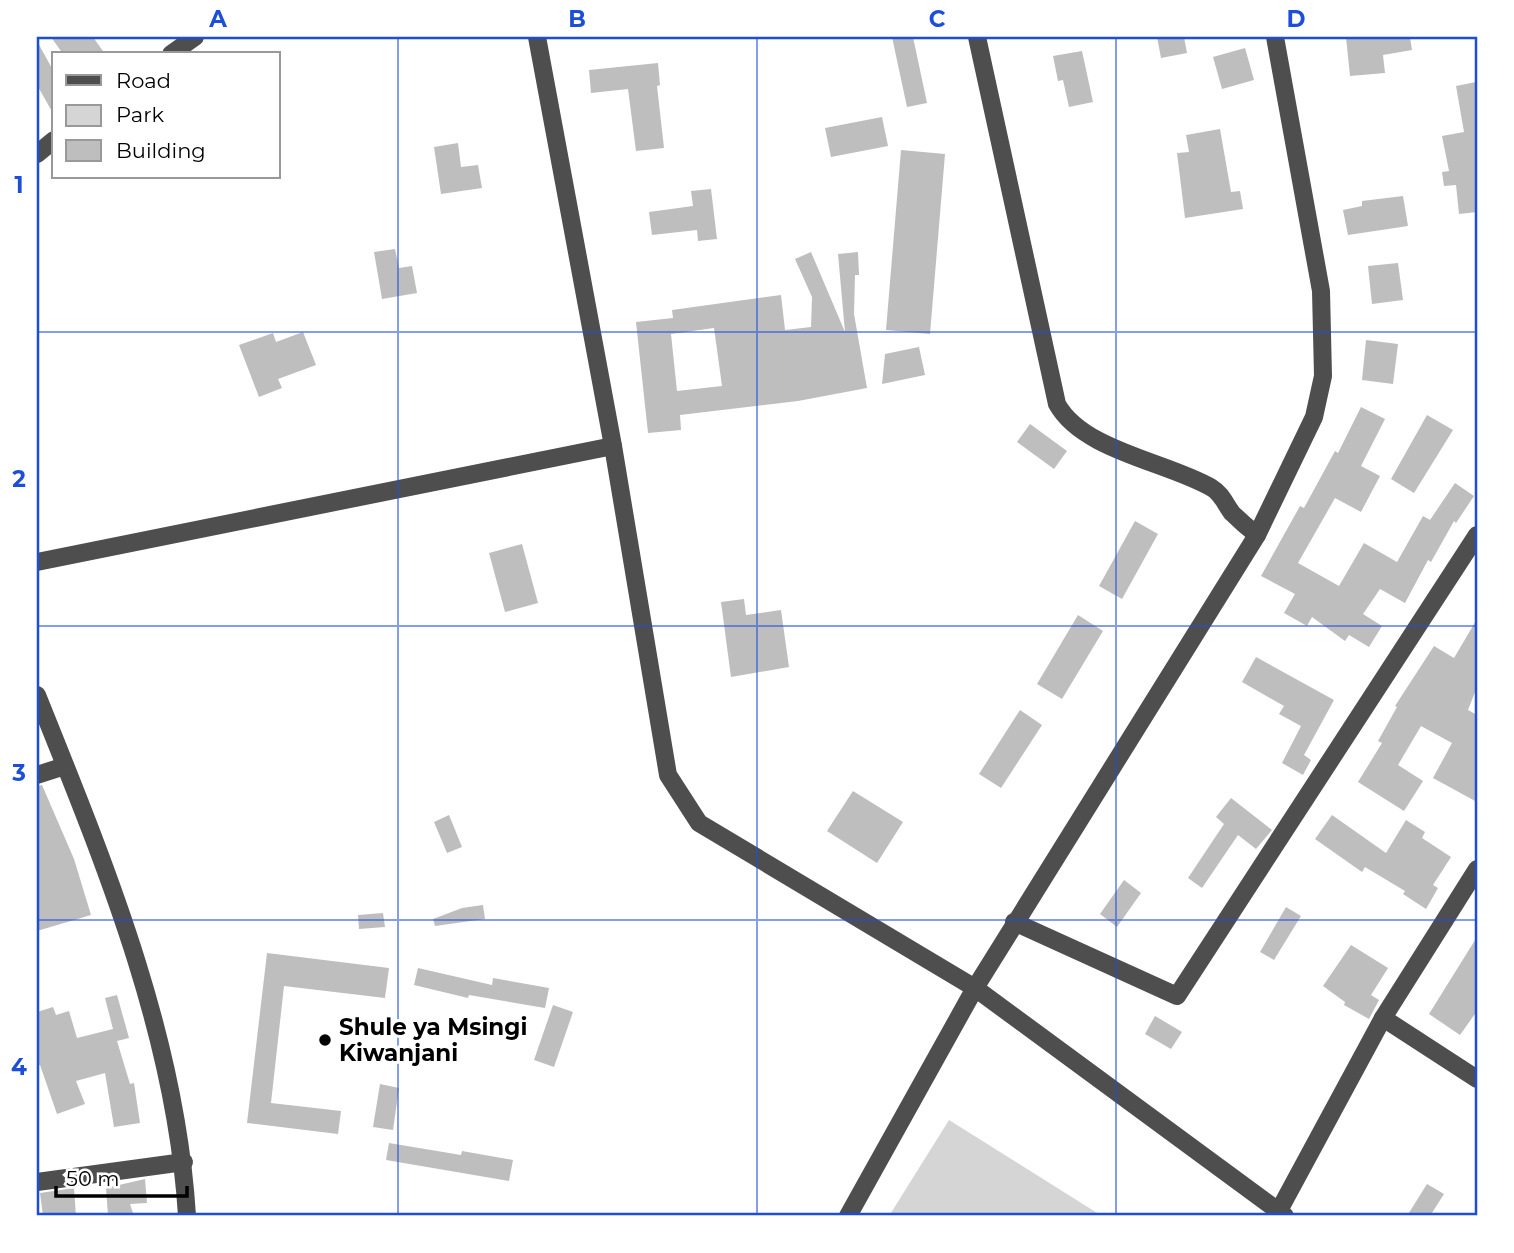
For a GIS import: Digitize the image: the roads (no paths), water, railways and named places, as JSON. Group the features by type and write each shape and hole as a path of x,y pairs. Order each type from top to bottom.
{"street":[{"path":"174,52 195,37"},
{"path":"537,37 613,446 668,775 699,823 975,988 1280,1215 1383,1018 1477,869"},
{"path":"976,37 1057,404 1075,428 1144,461 1213,489 1232,513 1256,535"},
{"path":"848,1216 1014,922 1256,535 1314,417 1322,376 1321,291 1275,37"},
{"path":"37,166 45,148"},
{"path":"37,562 613,446"},
{"path":"1014,922 1177,996 1477,535"},
{"path":"37,695 109,875 156,1029 184,1162 187,1216"},
{"path":"37,775 65,766"},
{"path":"1383,1018 1477,1079"},
{"path":"37,1182 184,1162"}],"place":[{"name":"Shule ya Msingi Kiwanjani","path":"325,1040"}]}
